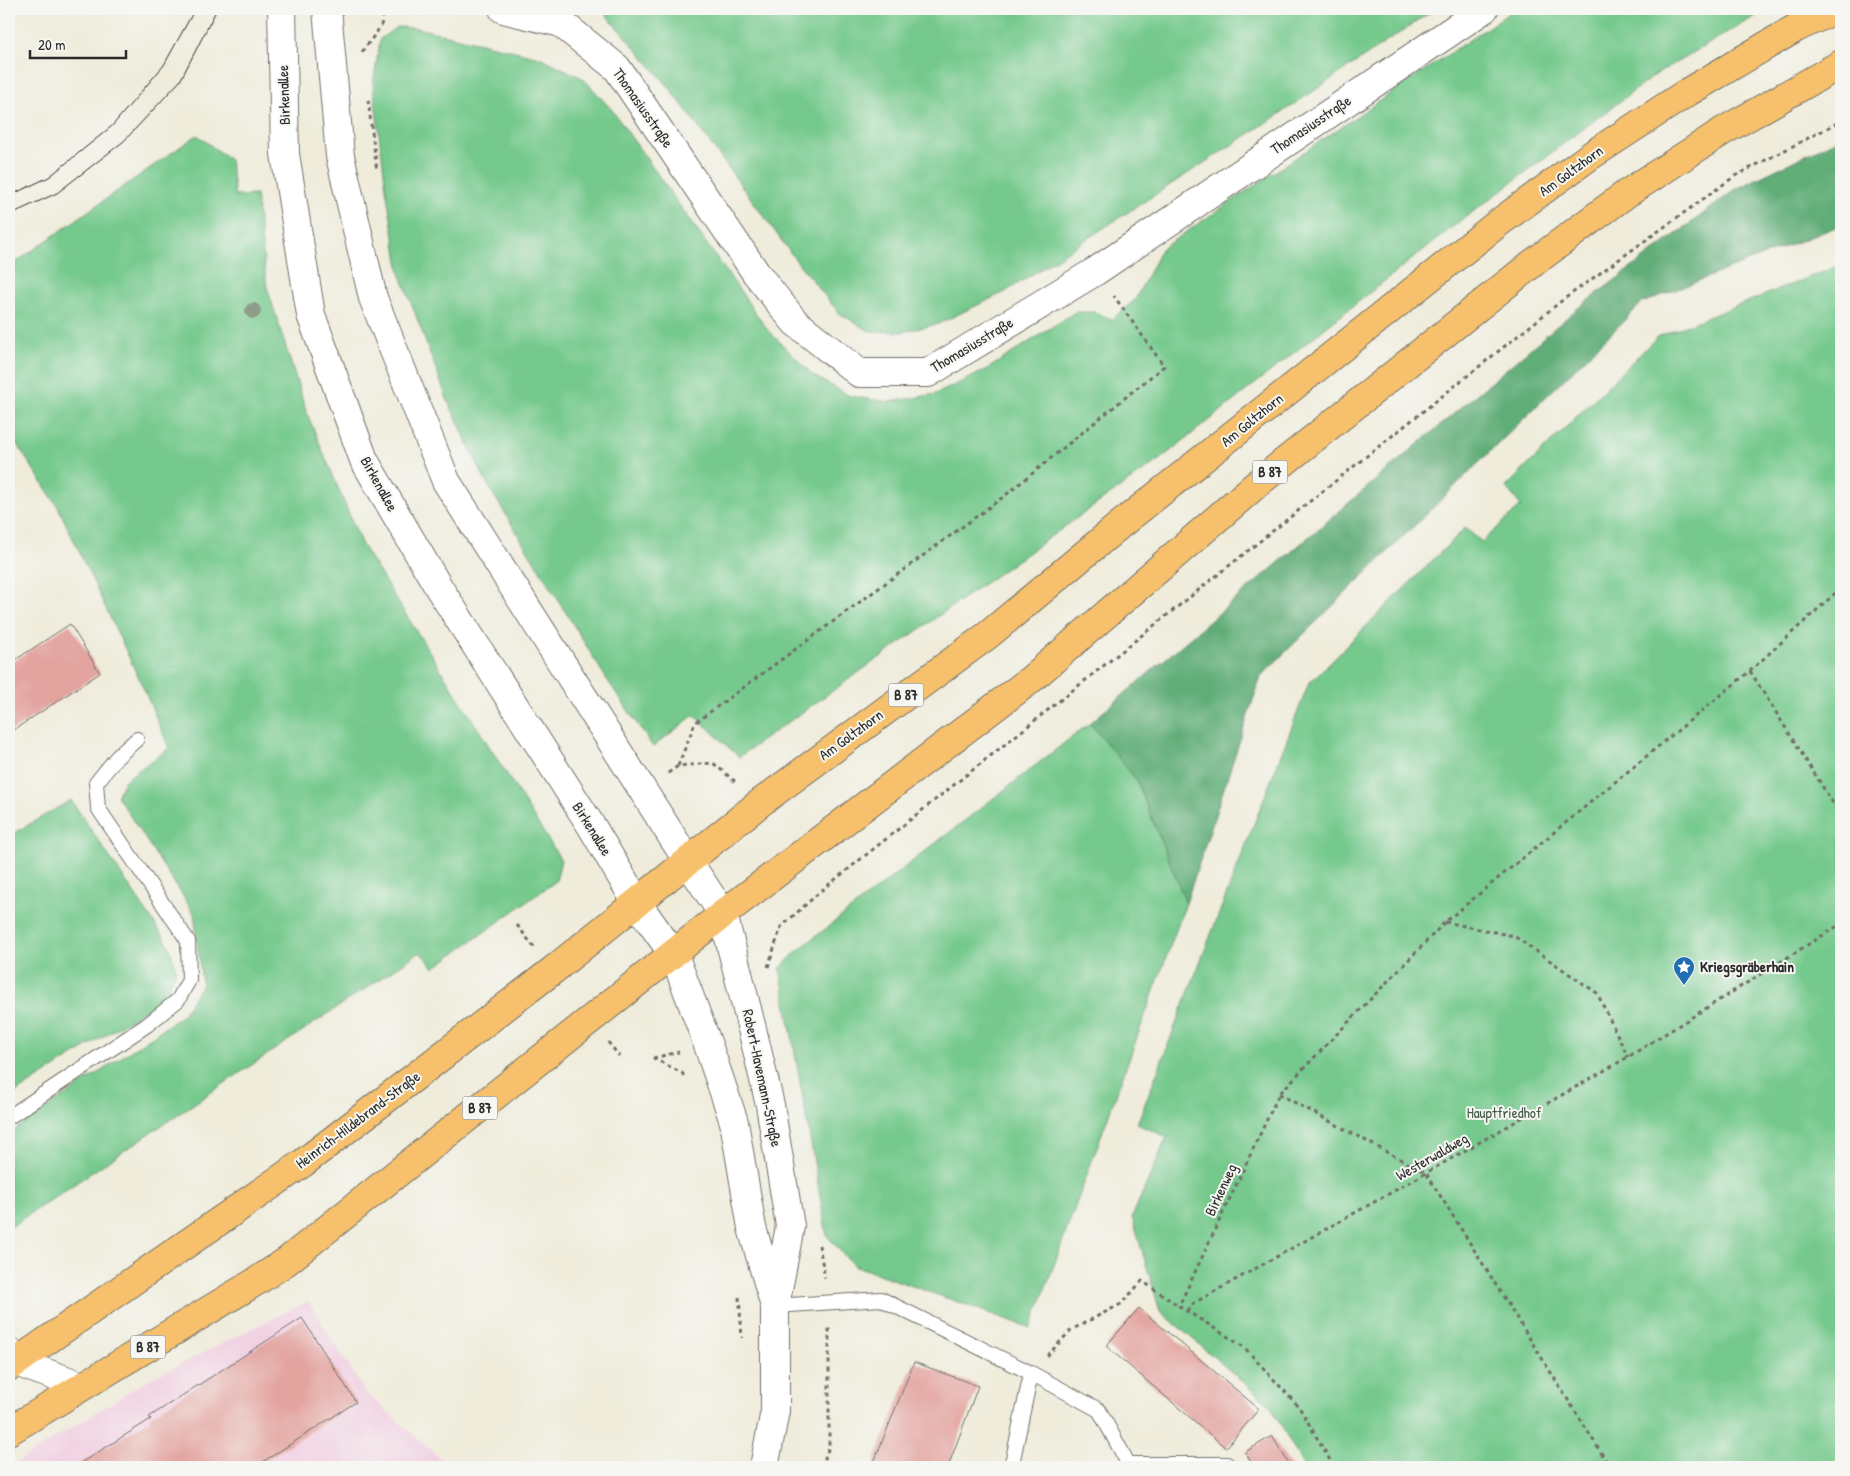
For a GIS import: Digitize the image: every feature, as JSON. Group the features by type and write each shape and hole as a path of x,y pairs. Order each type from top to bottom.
{"main road":[{"name":"Am Goltzhorn","path":"687,860 760,802 988,635 1122,524 1505,219 1590,156 1688,92 1796,28 1837,9"},
{"name":"B 87","path":"9,1430 287,1261 674,955 723,914 1029,681 1258,482 1533,263 1626,194 1723,131 1841,64"},
{"name":"Heinrich-Hildebrand-Straße","path":"11,1360 302,1163 552,971 687,860"}],"street":[{"name":"Birkenallee","path":"282,9 286,154 311,315 364,460 439,588 592,827 637,903"},
{"path":"327,9 340,156 373,298 446,482 687,860"},
{"name":"Thomasiusstraße","path":"503,9 561,23 617,68 756,273 795,322 859,372 928,373 1096,271 1484,9"},
{"name":"Robert-Havemann-Straße","path":"687,860 723,914 754,1033 770,1105 790,1226 775,1306 775,1411 764,1467"},
{"name":"Robert-Havemann-Straße","path":"637,903 674,955 708,1044 734,1122 752,1228 775,1306"},
{"name":"Heinrich-Hildebrand-Straße","path":"11,1360 82,1386"}],"lane":[{"path":"9,1116 147,1025 178,1000 189,980 188,941 98,808 96,784 116,757 136,739"},
{"path":"775,1306 881,1299 1031,1373 1099,1410 1130,1466 1227,1464 1229,1467"},
{"path":"1009,1467 1013,1459 1031,1373"}],"path":[{"path":"363,61 362,52 381,26 384,9"},
{"path":"368,99 378,176"},
{"path":"768,968 781,927 822,890 1564,299 1735,176 1841,121"},
{"path":"678,766 695,723 1007,494 1164,366 1096,271"},
{"name":"Birkenweg","path":"1179,1306 1279,1094 1445,922 1750,671 1841,588"},
{"path":"1750,671 1841,816"},
{"path":"1445,922 1514,936 1597,993 1628,1057"},
{"name":"Westerwaldweg","path":"1187,1311 1194,1303 1426,1174 1628,1057 1841,924"},
{"path":"1279,1094 1426,1174 1610,1467"},
{"path":"822,1467 829,1447 829,1302 825,1277"},
{"path":"1031,1373 1071,1330 1121,1304 1142,1281 1244,1347 1299,1407 1334,1467"}],"shaded area":[{"path":"308,1301 366,1393 450,1467 9,1467 146,1381"}],"green space":[{"path":"601,9 1435,9 1275,117 1005,292 938,324 902,332 869,331 839,313 798,263 669,87"},
{"path":"1515,9 1768,9 1655,75 1450,229 1159,460 739,757 694,715 653,747 606,678 487,484 447,399 400,273 386,189 373,85 380,39 397,27 417,28 540,57 584,79 612,110 767,329 814,376 850,396 889,402 936,394 986,370 1075,312 1095,312 1112,319 1135,300 1161,249"},
{"path":"197,135 230,160 235,196 256,195 267,287 306,411 362,545 561,860 556,881 434,968 420,952 9,1228 9,1134 183,1015 202,984 194,913 117,796 125,780 169,748 143,687 58,507 9,432 9,267"},
{"path":"1841,138 1841,225 1642,303 1261,676 1186,903 1136,779 1090,723 1578,308 1736,189"},
{"name":"Hauptfriedhof","path":"1841,265 1841,1467 1304,1467 1270,1405 1160,1311 1132,1217 1167,1137 1137,1124 1309,683 1465,528 1482,542 1521,506 1506,487 1657,337"},
{"path":"1090,723 1136,779 1186,903 1031,1328 853,1265 827,1236 780,968 797,951"},
{"path":"71,800 169,945 176,969 165,997 9,1097 9,836"}],"building":[{"path":"70,624 100,673 9,733 9,664"},
{"path":"1139,1308 1259,1409 1226,1448 1106,1346"},
{"path":"302,1318 356,1402 255,1467 74,1467 151,1419 149,1417"},
{"path":"914,1362 978,1386 948,1467 872,1467"},
{"path":"1272,1436 1291,1467 1254,1467 1245,1452"}],"tram line":[{"path":"9,196 49,177 112,126 164,65 195,9"},
{"path":"9,215 57,193 124,141 180,81 217,9"}],"place":[{"name":"Kriegsgräberhain","path":"1684,986"}]}
